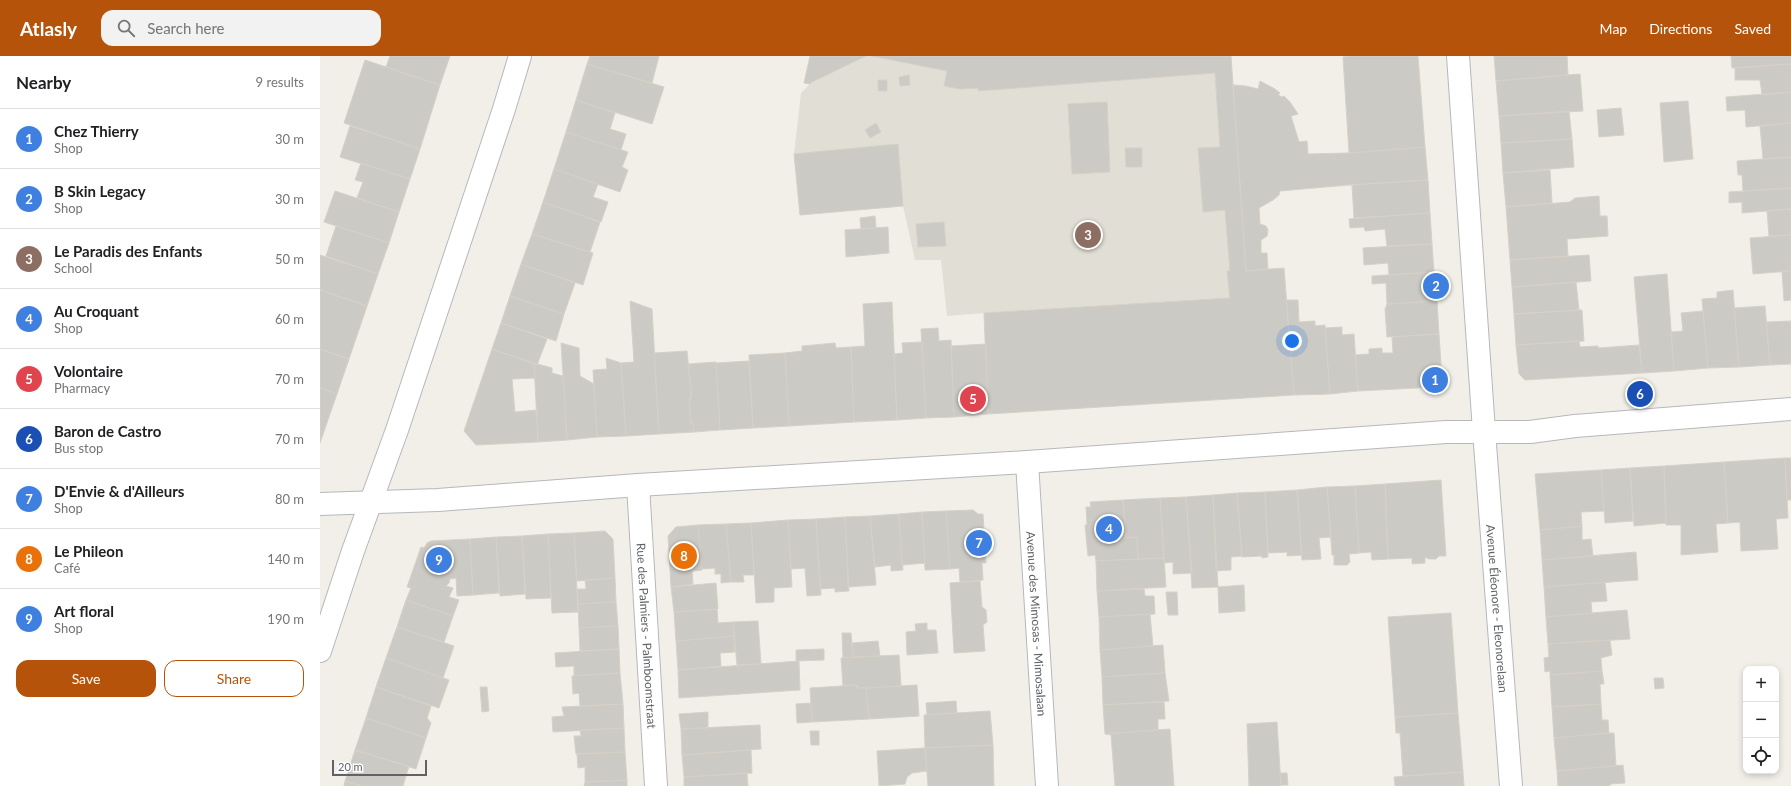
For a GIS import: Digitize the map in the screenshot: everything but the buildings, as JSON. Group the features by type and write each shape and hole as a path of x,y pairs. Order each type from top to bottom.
{"street":[{"path":"320,650 397,430 499,124 520,56"},
{"name":"Avenue Éléonore - Eleonorelaan","path":"1458,56 1484,431 1511,786"},
{"path":"320,504 438,500 638,485 1027,462 1446,432 1530,432 1575,426 1791,409"},
{"name":"Avenue des Mimosas - Mimosalaan","path":"1027,462 1047,786"},
{"name":"Rue des Palmiers - Palmboomstraat","path":"638,485 656,786"}],"shaded area":[{"path":"810,56 1231,56 1233,85 1258,89 1260,81 1275,89 1280,93 1279,95 1282,97 1284,96 1290,102 1298,114 1291,116 1299,141 1307,141 1308,154 1349,153 1425,147 1428,180 1280,191 1279,195 1273,200 1259,208 1260,224 1266,226 1268,230 1267,236 1261,240 1261,253 1268,269 1284,268 1294,395 988,414 984,313 947,316 941,260 915,260 903,206 800,215 794,154 801,93 810,84 804,83"}],"place":[{"name":"Le Paradis des Enfants","path":"1088,235"},
{"name":"B Skin Legacy","path":"1436,286"},
{"name":"Chez Thierry","path":"1435,380"},
{"name":"Baron de Castro","path":"1640,394"},
{"name":"Volontaire","path":"973,399"},
{"name":"Au Croquant","path":"1109,529"},
{"name":"D'Envie & d'Ailleurs","path":"979,543"},
{"name":"Le Phileon","path":"684,556"},
{"name":"Art floral","path":"439,560"}]}
